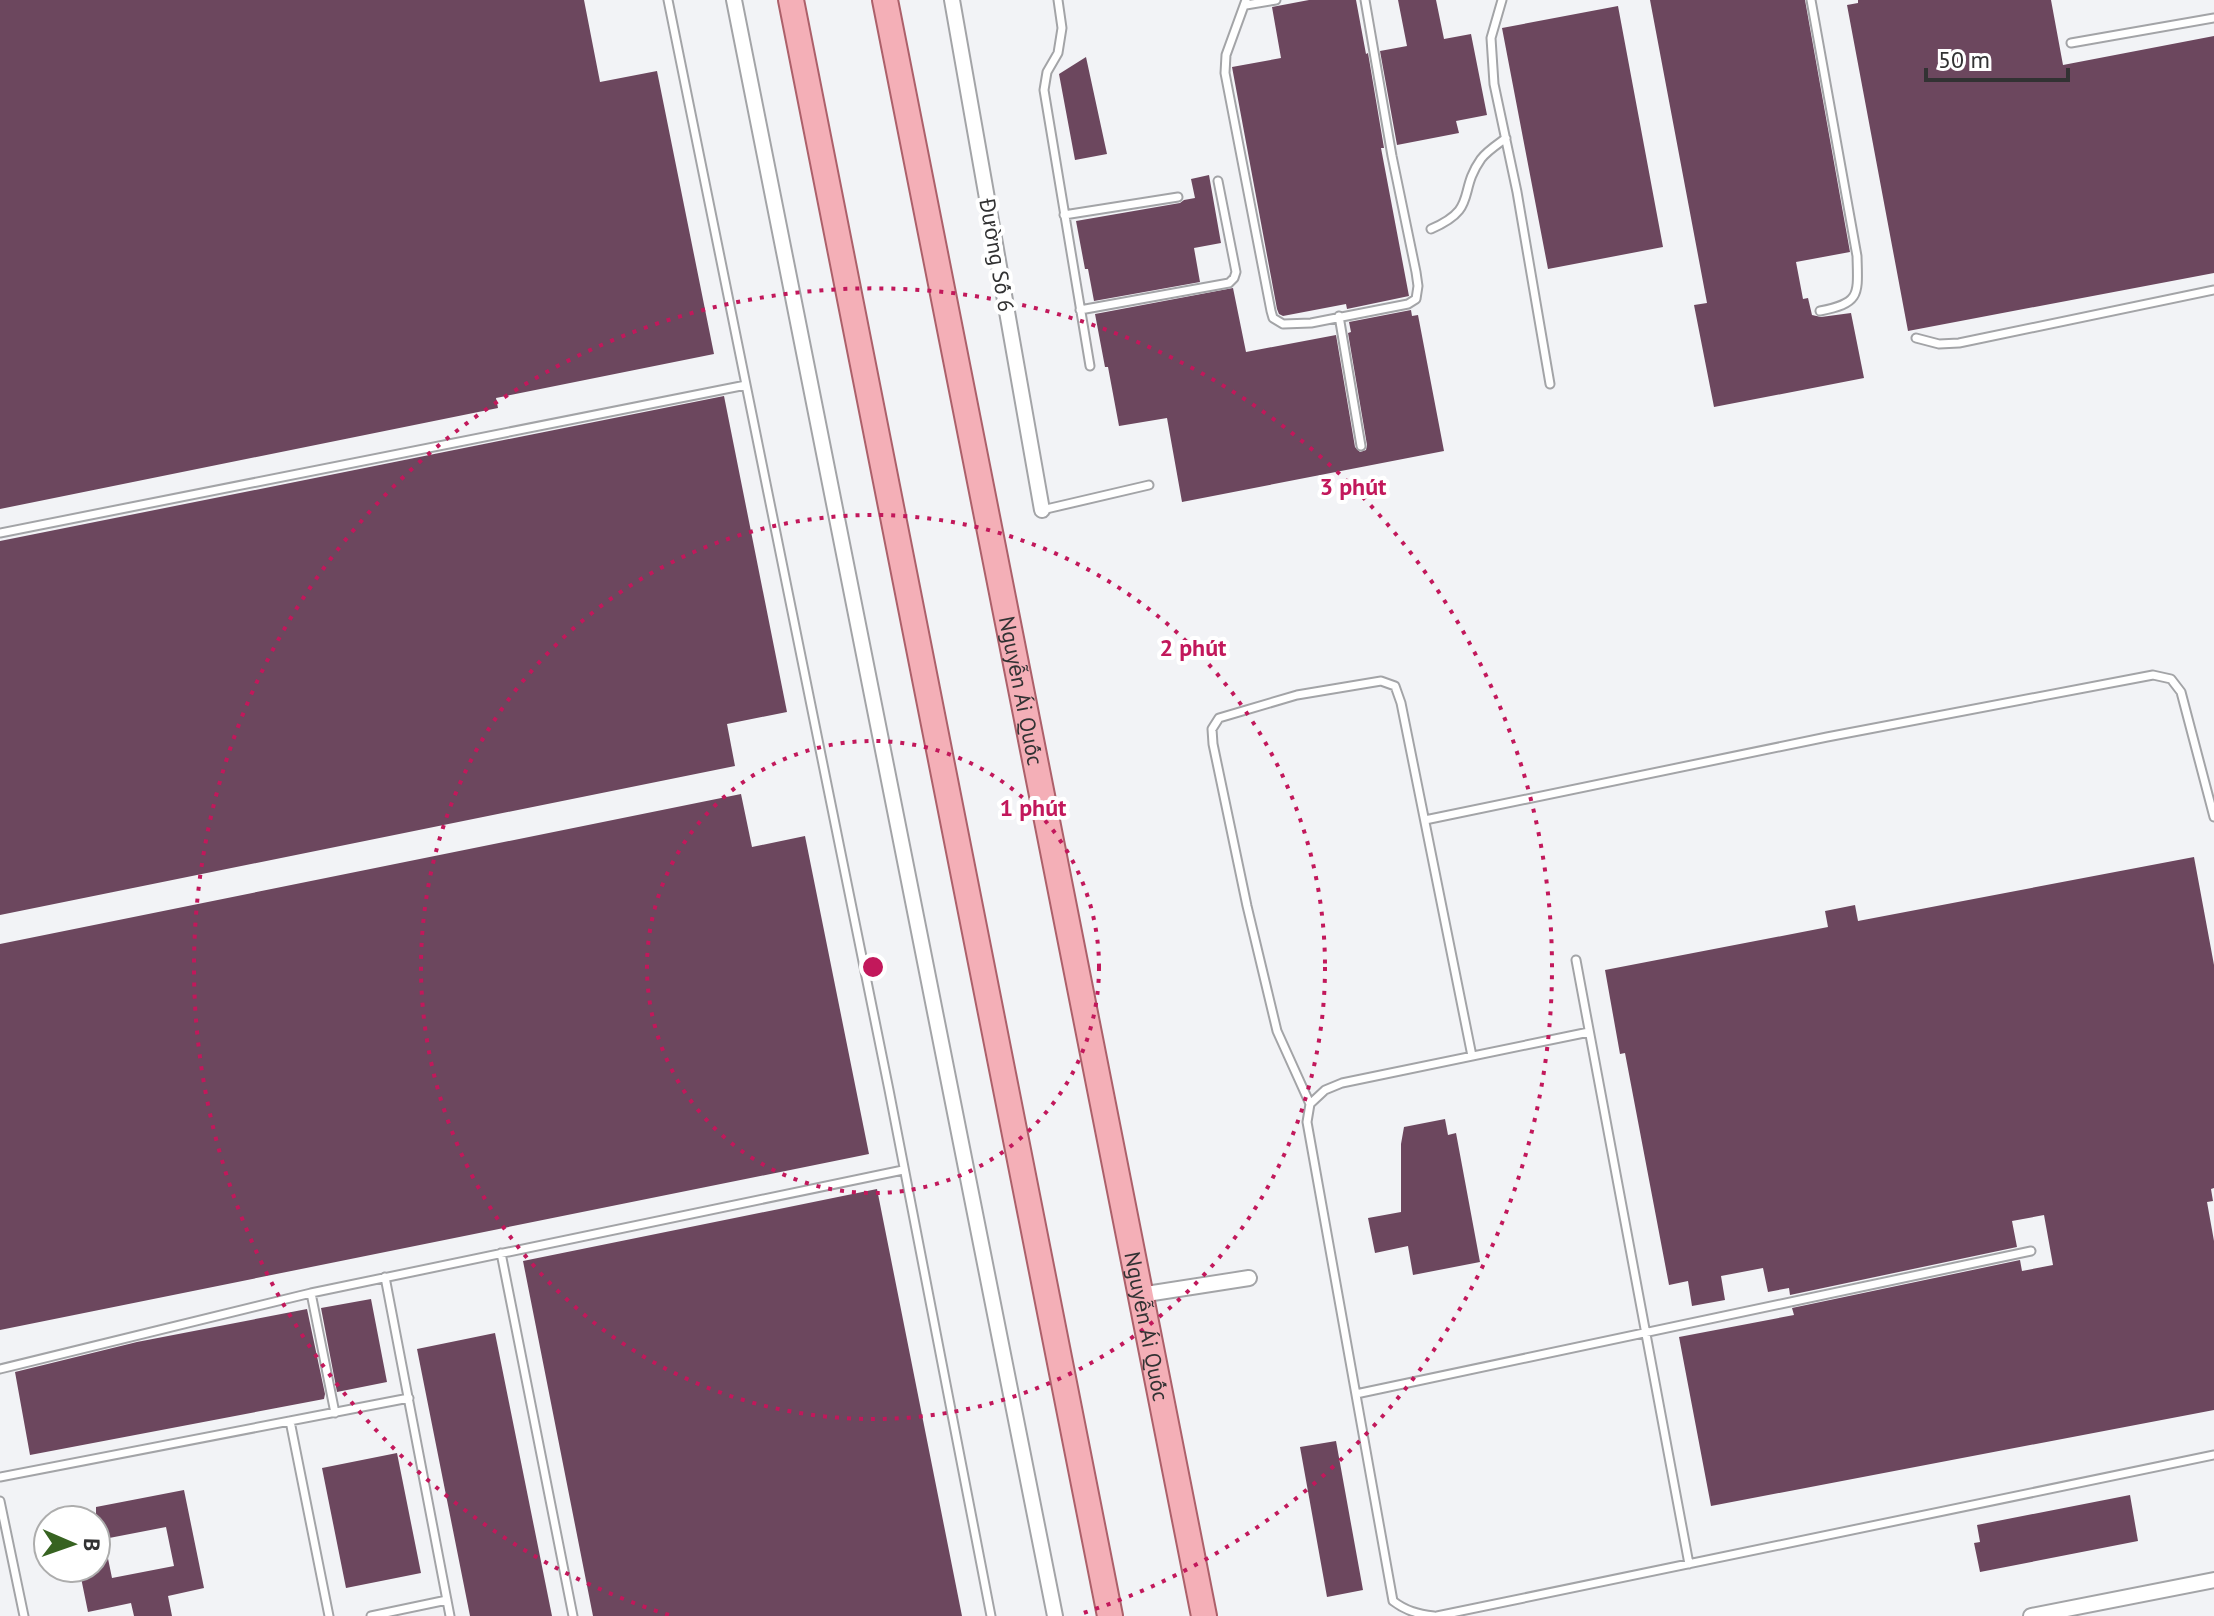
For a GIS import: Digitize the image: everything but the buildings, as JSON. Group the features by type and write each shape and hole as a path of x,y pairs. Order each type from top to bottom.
{"main road":[{"path":"791,0 1110,1616"},
{"name":"Nguyễn Ái Quốc","path":"885,0 1204,1616"}],"street":[{"path":"734,0 1055,1616"},
{"name":"Đường Số 6","path":"952,0 1042,510"},
{"path":"1140,1295 1249,1278"},
{"path":"2031,1616 2214,1580"}],"lane":[{"path":"668,0 883,1059 991,1616"},
{"path":"1058,0 1062,28 1058,53 1047,72 1044,90 1090,366"},
{"path":"1276,0 1246,3 1226,55 1225,73 1271,311 1273,318 1283,324 1311,323 1408,304 1416,299 1418,286 1365,0"},
{"path":"1502,0 1491,38 1494,84 1550,384"},
{"path":"1811,0 1857,256 1855,294 1851,302 1820,311"},
{"path":"2071,43 2214,18"},
{"path":"1431,229 1450,220 1463,208 1471,179 1482,158 1506,138"},
{"path":"1080,310 1229,283 1236,272 1218,181"},
{"path":"1064,215 1178,197"},
{"path":"1916,338 1939,344 1959,343 2214,290"},
{"path":"1339,316 1361,446"},
{"path":"0,533 746,385"},
{"path":"1042,510 1149,485"},
{"path":"1425,820 1827,737 2153,675 2171,679 2181,692 2214,817"},
{"path":"1472,1056 1401,703 1395,686 1381,681 1297,695 1219,718 1212,729 1213,744 1247,906 1277,1031 1310,1104 1307,1122 1393,1601 1402,1608 1436,1616 2214,1455"},
{"path":"1576,960 1689,1564"},
{"path":"1310,1104 1325,1090 1342,1083 1589,1032"},
{"path":"0,1369 311,1293 903,1170"},
{"path":"1356,1394 2031,1251"},
{"path":"501,1253 573,1616"},
{"path":"385,1277 450,1616"},
{"path":"311,1293 335,1413"},
{"path":"0,1477 409,1398"},
{"path":"290,1421 329,1616"},
{"path":"0,1501 24,1616"},
{"path":"371,1616 447,1600"}]}
